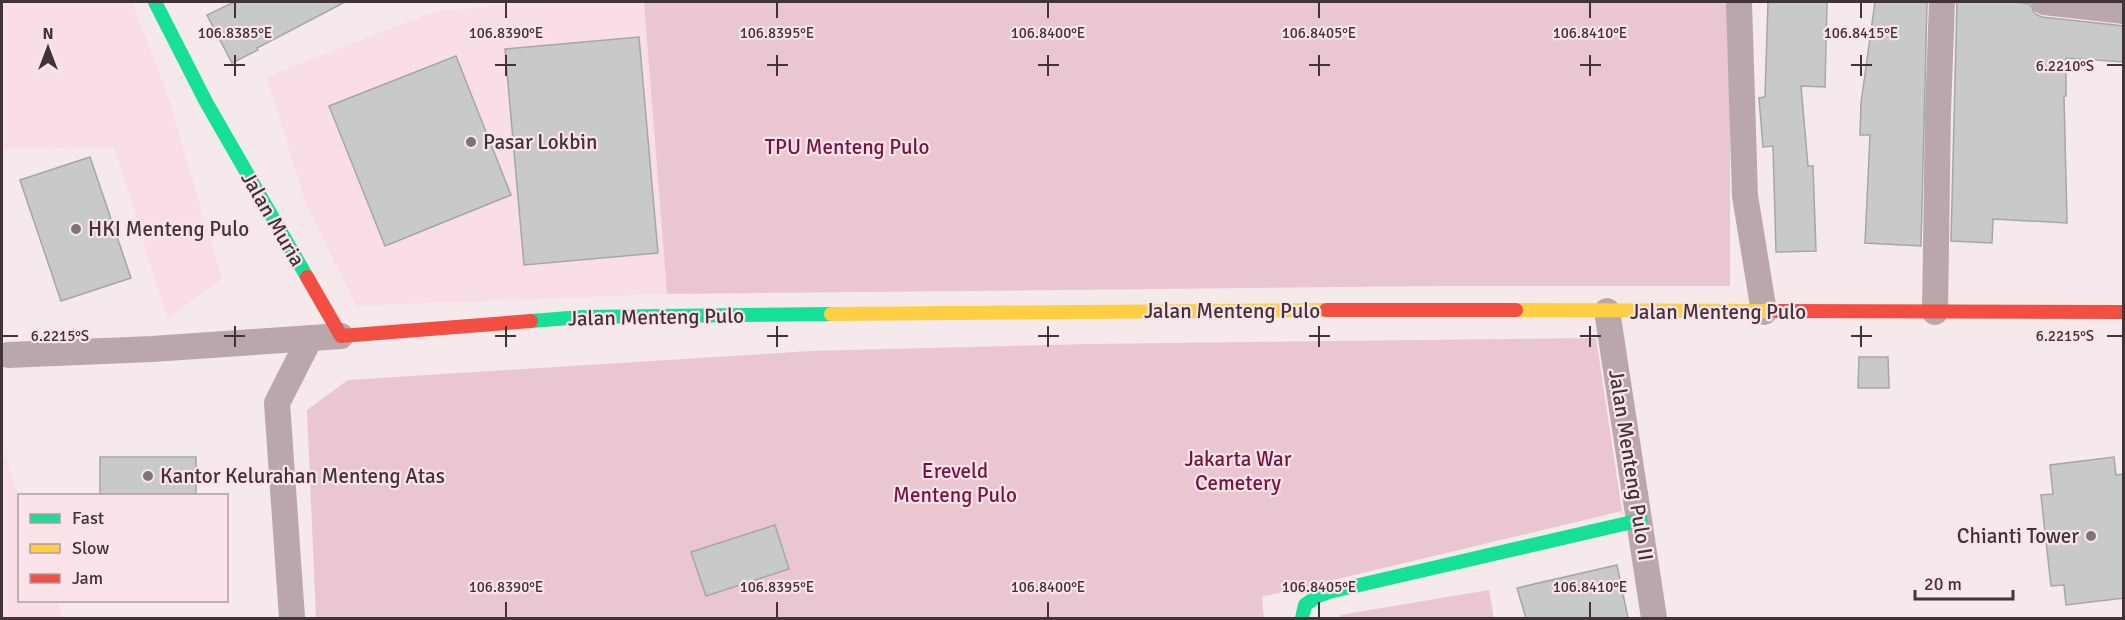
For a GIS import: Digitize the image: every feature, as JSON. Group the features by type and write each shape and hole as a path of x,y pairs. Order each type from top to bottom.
{"street":[{"name":"Jalan Muria","path":"155,2 206,102 341,336"},
{"path":"1739,2 1745,196 1764,312"},
{"path":"1935,312 1941,2"},
{"path":"2044,2 2124,11"},
{"name":"Jalan Menteng Pulo","path":"341,336 582,317 1374,310 2124,312"},
{"name":"Jalan Menteng Pulo II","path":"1608,311 1654,618"},
{"path":"8,355 44,355 341,336"},
{"path":"292,618 277,403 310,338"},
{"path":"1302,618 1305,605 1329,592 1641,520"}],"shaded area":[{"path":"2,2 132,2 166,90 222,279 167,319 114,147 2,149"},
{"name":"Pasar Lokbin","path":"523,2 644,2 667,294 356,306 307,207 266,77 433,12"},
{"path":"2,445 18,494 18,602 57,602 63,618 2,618"}],"green space":[{"name":"TPU Menteng Pulo","path":"644,2 1730,2 1730,286 1442,286 667,294"},
{"name":"Ereveld Menteng Pulo","path":"1596,338 1622,511 1262,597 1264,618 316,618 307,410 348,380 810,351 1091,344"},
{"path":"1489,590 1494,618 1341,618 1340,615"}],"building":[{"path":"234,2 345,2 232,63 207,15"},
{"path":"1768,2 1827,2 1825,87 1801,86 1808,166 1813,166 1816,251 1776,252 1773,146 1763,147 1759,98 1765,97"},
{"path":"1875,2 1927,2 1921,246 1865,243 1870,135 1860,135 1861,103"},
{"path":"1957,2 2030,4 2035,14 2042,17 2124,26 2124,62 2066,58 2066,96 2064,96 2067,223 1993,219 1992,243 1951,241"},
{"path":"639,37 658,253 524,265 505,49"},
{"path":"456,56 511,195 385,246 329,106"},
{"name":"HKI Menteng Pulo","path":"90,157 131,278 61,301 20,180"},
{"path":"1859,357 1888,357 1889,388 1858,388"},
{"name":"Kantor Kelurahan Menteng Atas","path":"100,457 196,457 196,494 100,494"},
{"name":"Chianti Tower","path":"2114,457 2116,475 2124,474 2124,598 2066,605 2064,585 2051,586 2041,495 2053,494 2050,465"},
{"path":"775,525 789,569 706,596 691,552"},
{"path":"1617,565 1628,618 1526,618 1517,588"}],"traffic: fast":[{"path":"155,2 206,102 307,277"},
{"path":"531,321 582,317 831,314"},
{"path":"1302,618 1305,605 1329,592 1641,520"}],"traffic: slow":[{"path":"831,314 1326,310"},
{"path":"1516,310 1776,311"}],"traffic: jam":[{"path":"307,277 341,336 531,321"},
{"path":"1326,310 1516,310"},
{"path":"1776,311 2124,312"}],"place":[{"name":"Pasar Lokbin","path":"471,142"},
{"name":"HKI Menteng Pulo","path":"76,229"},
{"name":"Kantor Kelurahan Menteng Atas","path":"148,476"},
{"name":"Chianti Tower","path":"2091,536"}],"park label":[{"name":"Jakarta War Cemetery","path":"1238,471"}]}
